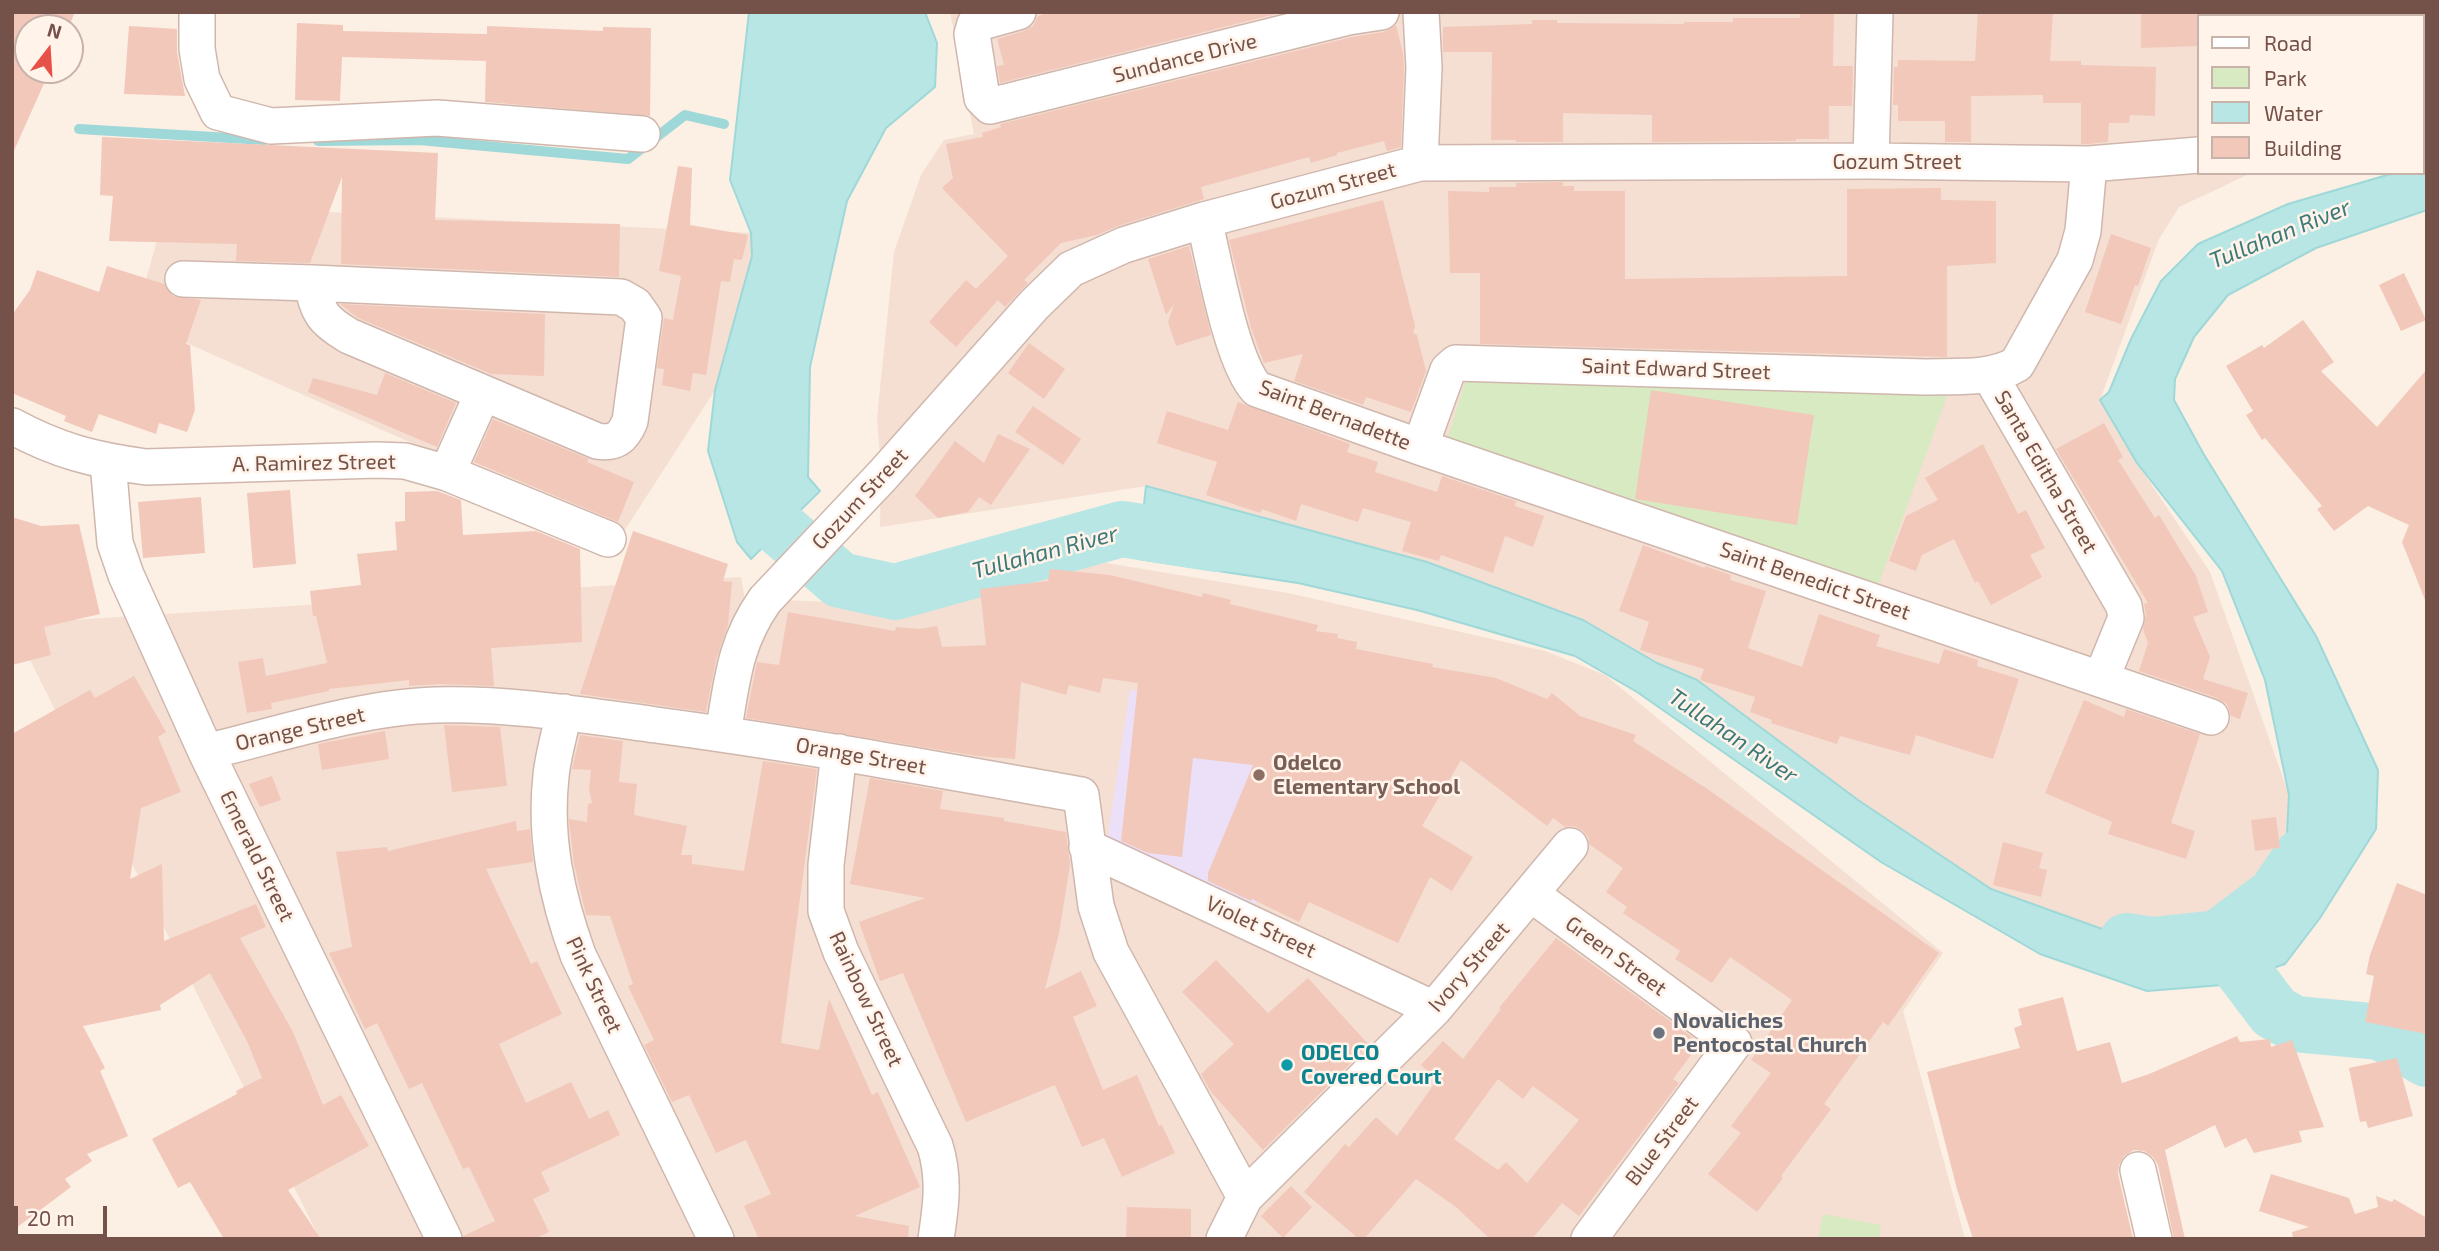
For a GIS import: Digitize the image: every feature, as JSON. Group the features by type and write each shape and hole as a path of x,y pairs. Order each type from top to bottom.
{"street":[{"path":"197,12 197,49 202,79 218,112 271,126 437,118 642,134"},
{"name":"Sundance Drive","path":"1018,12 975,24 972,34 982,98 990,106 1358,14"},
{"path":"1420,163 1424,67 1421,12"},
{"path":"1871,161 1875,12"},
{"name":"Gozum Street","path":"723,734 740,645 752,619 765,600 883,475 1034,304 1071,269 1124,245 1204,220 1420,163 1871,161 2089,164 2198,155"},
{"name":"Santa Editha Street","path":"2089,164 2083,231 2075,260 2017,364 2005,371 1989,374 2124,606 2126,618 2101,679"},
{"name":"Saint Bernadette","path":"1204,220 1230,329 1250,381 1256,389 1420,447"},
{"path":"183,279 313,283 621,297 635,304 644,318 629,421 619,439 608,443 597,441 349,336 322,317 316,304 313,283"},
{"name":"Saint Edward Street","path":"1420,447 1448,370 1456,363 1925,377 1989,374"},
{"path":"447,473 483,393"},
{"name":"A. Ramirez Street","path":"12,426 68,452 108,462 146,467 405,461 447,473 608,539"},
{"name":"Saint Benedict Street","path":"1420,447 2211,717"},
{"name":"Emerald Street","path":"108,462 115,544 126,575 206,752 444,1239"},
{"name":"Orange Street","path":"206,752 387,709 433,705 487,705 564,712 723,734 1081,795 1096,906 1111,951 1245,1197"},
{"name":"Pink Street","path":"564,712 551,775 549,812 551,857 561,909 578,956 716,1239"},
{"name":"Rainbow Street","path":"839,752 826,865 827,911 841,952 935,1146 941,1166 942,1186 936,1239"},
{"name":"Ivory Street","path":"1224,1239 1245,1197 1434,1009 1570,846"},
{"name":"Violet Street","path":"1087,847 1434,1009"},
{"name":"Green Street","path":"1531,894 1734,1044"},
{"name":"Blue Street","path":"1589,1239 1734,1044"},
{"path":"2138,1170 2154,1239"}],"shaded area":[{"path":"950,12 2427,12 2425,148 2425,14 2198,14 2198,175 2247,175 2179,207 2159,239 2100,400 2137,463 2210,572 2289,795 2286,852 2248,918 2207,940 2105,930 1991,889 1858,800 1697,680 1657,663 1583,620 1427,562 1146,486 880,527 881,469 877,418 894,252 921,175 944,140 974,134"},
{"path":"167,204 751,233 752,256 715,390 621,536 135,320"},
{"path":"1053,560 1106,563 1288,593 1545,651 1605,675 1943,953 1903,1011 1965,1239 320,1239 12,624 741,577 752,641 778,600 896,604"},
{"name":"Odelco Elementary School","path":"1130,690 1426,723 1289,827 1251,912 1106,847"}],"green space":[{"path":"1465,382 1949,391 1878,586 1447,440"},
{"path":"1823,1214 1881,1225 1879,1239 1818,1239"}],"water":[{"path":"749,12 925,12 937,43 935,87 886,128 847,201 810,367 808,477 820,491 751,559 737,542 708,451 715,390 752,256 751,233 730,180"},
{"path":"2427,163 2427,210 2316,248 2228,295 2194,337 2175,379 2174,400 2203,453 2316,636 2378,770 2376,829 2320,918 2285,964 2222,985 2147,991 2040,954 1881,862 1637,692 1575,656 1417,610 1298,583 1138,559 1146,486 1427,562 1583,620 1657,663 1697,680 1858,800 1991,889 2105,930 2207,940 2248,918 2286,852 2289,795 2265,680 2222,571 2137,463 2100,400 2109,392 2131,339 2161,281 2198,244 2288,204 2387,175 2425,175"}],"building":[{"path":"12,12 75,12 14,14 14,84 44,84 12,155"},
{"path":"1051,12 1284,12 1000,83 997,66 1004,65 997,39 1024,31 1033,26 1038,16"},
{"path":"1800,12 1834,13 1833,66 1853,66 1852,106 1829,106 1829,139 1652,142 1652,115 1563,113 1563,142 1491,140 1492,52 1443,52 1443,27 1532,24 1532,20 1557,20 1557,23 1733,22 1733,18 1800,18"},
{"path":"1978,12 2053,12 2050,61 2081,61 2081,65 2156,67 2155,116 2130,115 2129,123 2109,123 2108,142 2088,144 2081,144 2081,103 2043,103 2043,95 1971,96 1971,142 1945,142 1945,121 1898,121 1898,105 1893,105 1894,67 1898,67 1898,60 1975,61"},
{"path":"2141,12 2199,12 2198,46 2141,48"},
{"path":"297,23 343,25 343,31 487,34 487,26 603,31 603,27 651,28 650,116 485,102 486,61 342,57 340,101 295,100"},
{"path":"1396,25 1404,67 1401,147 1387,151 1384,141 1311,163 1309,157 1201,187 1204,199 1097,235 1061,243 1024,280 1028,283 1005,307 998,300 956,347 929,322 966,280 976,289 1008,256 942,188 953,178 946,144 983,137 982,133 1001,127 1000,124 1352,37 1384,32"},
{"path":"129,26 177,29 177,52 185,96 124,94"},
{"path":"102,137 438,153 435,220 620,224 619,277 341,264 342,177 310,263 236,261 237,244 109,241 113,196 100,195"},
{"path":"678,166 692,168 690,225 748,235 742,260 734,259 730,282 721,281 706,375 693,373 690,391 662,385 664,369 657,368 664,318 673,320 681,276 659,271"},
{"path":"1563,182 1563,186 1574,186 1574,191 1625,191 1625,279 1847,276 1847,189 1941,188 1941,200 1996,201 1996,263 1947,266 1947,357 1480,344 1480,273 1450,273 1448,191 1489,192 1489,187 1516,187 1516,183"},
{"path":"1383,200 1415,326 1413,333 1417,335 1426,371 1411,412 1366,397 1363,405 1294,381 1303,354 1264,363 1251,328 1229,240"},
{"path":"2111,234 2151,248 2121,324 2085,312"},
{"path":"1189,246 1211,335 1176,346 1168,322 1174,304 1166,315 1148,259"},
{"path":"107,266 164,284 173,296 201,300 186,344 190,345 195,410 187,432 159,423 156,434 99,414 92,432 64,421 66,416 12,393 12,315 30,290 37,270 99,292"},
{"path":"2404,273 2426,320 2401,331 2379,285"},
{"path":"340,304 545,314 544,376 491,374 358,318"},
{"path":"2303,320 2334,362 2321,371 2377,427 2427,369 2427,600 2402,542 2409,525 2368,506 2334,531 2317,509 2322,506 2265,438 2262,440 2246,415 2253,411 2226,366 2262,345 2264,348"},
{"path":"1029,343 1065,369 1044,399 1008,373"},
{"path":"385,373 456,403 437,447 308,392 313,378 377,395"},
{"path":"1651,390 1814,415 1797,525 1635,499"},
{"path":"1238,402 1350,444 1347,452 1378,462 1375,472 1437,492 1442,476 1516,501 1515,506 1544,516 1533,547 1505,536 1493,573 1441,555 1439,561 1402,551 1411,522 1363,508 1358,522 1301,504 1296,521 1262,509 1260,513 1206,495 1217,462 1157,443 1167,411 1228,430"},
{"path":"1033,406 1081,439 1063,465 1015,432"},
{"path":"493,419 589,459 587,462 634,482 618,522 474,462"},
{"path":"2104,423 2123,457 2118,460 2155,518 2159,515 2196,576 2208,612 2193,617 2210,657 2203,679 2248,693 2240,719 2231,716 2227,704 2217,698 2139,671 2148,643 2143,629 2146,615 2144,604 2148,603 2056,449"},
{"path":"998,434 1030,449 991,505 979,497 968,512 938,518 915,496 955,441 984,463"},
{"path":"1983,444 2018,514 2026,510 2045,548 2030,555 2042,577 1991,605 1978,581 1975,583 1954,539 1922,555 1916,571 1889,561 1906,516 1938,500 1925,478"},
{"path":"290,490 296,564 253,568 247,493"},
{"path":"437,491 461,500 463,535 536,531 580,549 582,642 491,648 494,686 409,686 409,680 329,689 271,703 272,709 247,713 238,662 263,658 266,676 327,663 316,616 313,616 310,591 361,585 357,554 397,550 395,522 405,521 405,492"},
{"path":"201,497 205,553 143,558 138,502"},
{"path":"12,517 41,526 79,524 100,614 44,627 51,655 12,665"},
{"path":"633,531 728,564 723,581 732,582 728,625 716,660 706,712 580,694"},
{"path":"1643,545 1731,575 1730,580 1766,591 1748,648 1802,667 1819,614 1880,635 1876,646 1939,664 1944,649 1978,660 1977,666 2019,679 1993,759 1916,735 1910,755 1840,736 1837,744 1771,723 1772,720 1750,712 1755,697 1700,680 1704,669 1640,650 1649,622 1619,611"},
{"path":"1050,569 1110,575 1202,597 1203,593 1231,600 1230,604 1318,625 1316,631 1338,634 1337,638 1357,642 1356,649 1433,664 1432,667 1496,678 1547,699 1552,693 1580,716 1636,735 1633,741 1706,788 1939,953 1888,1026 1883,1022 1824,1104 1831,1109 1757,1212 1708,1174 1741,1133 1731,1126 1771,1073 1751,1060 1792,1000 1730,957 1712,983 1675,959 1680,951 1623,913 1627,907 1606,892 1623,868 1589,844 1589,838 1582,830 1574,826 1565,827 1553,818 1547,826 1461,760 1422,826 1473,857 1452,891 1430,877 1398,943 1309,902 1299,922 1208,881 1208,873 1253,765 1193,758 1182,857 1148,853 1121,841 1138,683 1103,678 1100,693 1069,685 1066,695 1021,682 1015,759 977,756 746,718 757,662 779,665 788,612 895,631 896,627 919,629 937,626 942,647 986,645 980,589 1048,581"},
{"path":"134,676 166,732 158,737 181,792 141,808 130,879 162,864 164,941 256,904 266,927 240,938 293,1032 323,1105 341,1095 369,1146 288,1190 321,1239 224,1239 190,1182 178,1188 152,1139 262,1078 247,1041 210,973 160,1005 161,1010 83,1026 105,1068 100,1071 128,1136 87,1154 92,1161 65,1179 71,1187 12,1231 12,734 90,690 95,698"},
{"path":"2084,700 2124,717 2126,709 2200,734 2171,823 2195,831 2186,859 2108,834 2112,822 2045,793"},
{"path":"444,725 500,727 507,786 452,792"},
{"path":"385,731 389,759 322,770 318,744"},
{"path":"580,735 623,741 619,782 637,784 634,815 687,826 681,855 692,855 692,864 744,871 763,761 817,769 781,1043 819,1050 829,999 872,1095 878,1092 920,1187 855,1216 909,1226 908,1239 759,1239 744,1206 771,1194 746,1140 716,1153 689,1095 672,1102 644,1045 654,1040 628,986 633,984 610,916 586,915 574,864 569,821 587,822 588,804 592,803 589,790 591,770 572,769"},
{"path":"272,776 281,800 260,807 249,784"},
{"path":"870,778 943,791 940,809 1004,818 1004,821 1066,832 1070,865 1059,933 1045,989 1081,971 1097,1006 1073,1017 1103,1090 1137,1075 1159,1126 1162,1125 1175,1153 1122,1177 1104,1138 1082,1147 1055,1085 966,1122 903,973 880,981 859,922 925,898 850,884"},
{"path":"2276,817 2280,848 2255,851 2251,820"},
{"path":"516,821 517,831 530,829 533,862 486,869 531,964 537,961 562,1014 499,1044 526,1103 571,1082 589,1119 608,1110 620,1135 541,1172 550,1191 533,1199 549,1232 534,1239 464,1239 463,1236 495,1221 469,1167 463,1169 422,1083 409,1089 377,1023 365,1029 329,953 352,947 336,852 387,847 388,851"},
{"path":"2003,842 2043,853 2039,868 2047,870 2041,897 1993,885"},
{"path":"2397,883 2427,895 2427,1034 2365,1022 2374,976 2366,974 2370,955"},
{"path":"1556,938 1700,1043 1673,1079 1679,1083 1579,1216 1562,1203 1532,1239 1490,1239 1456,1207 1416,1179 1364,1239 1359,1239 1304,1192 1345,1144 1349,1147 1376,1117 1397,1136 1437,1080 1421,1065 1443,1041 1463,1059 1501,1009 1499,1008","holes":["1498,1079 1523,1099 1533,1086 1579,1120 1527,1183 1506,1162 1498,1170 1454,1139"]},
{"name":"ODELCO Covered Court","path":"1216,960 1268,1013 1308,978 1369,1045 1263,1150 1211,1092 1201,1074 1234,1044 1182,992"},
{"path":"2063,997 2077,1051 2110,1042 2122,1083 2237,1036 2240,1042 2270,1039 2271,1047 2292,1040 2324,1127 2299,1131 2302,1142 2254,1153 2246,1138 2225,1148 2215,1125 2165,1150 2185,1239 2174,1239 2158,1165 2153,1157 2144,1151 2134,1150 2124,1156 2118,1174 2133,1239 1973,1239 1957,1189 1927,1072 2020,1048 2014,1028 2022,1025 2018,1009"},
{"path":"2397,1058 2413,1116 2368,1128 2366,1121 2360,1122 2349,1068"},
{"path":"2271,1174 2349,1198 2355,1214 2378,1207 2376,1196 2392,1202 2394,1199 2427,1218 2427,1239 2293,1239 2292,1232 2309,1227 2259,1211"},
{"path":"1291,1186 1312,1207 1283,1238 1261,1216"},
{"path":"1127,1207 1191,1209 1191,1239 1126,1239"}],"waterway":[{"path":"318,141 419,140 628,159 685,115 724,124"},
{"path":"79,129 264,140"},
{"name":"Tullahan River","path":"757,463 755,493 763,514 840,580 895,592 1122,529 1217,544"},
{"name":"Tullahan River","path":"2127,941 2152,945 2218,938 2275,895 2301,857"},
{"path":"2218,938 2274,1012 2295,1024 2381,1032 2427,1059"}],"place":[{"name":"Odelco Elementary School","path":"1259,775"},
{"name":"Novaliches Pentocostal Church","path":"1659,1033"},
{"name":"ODELCO Covered Court","path":"1287,1065"}]}
